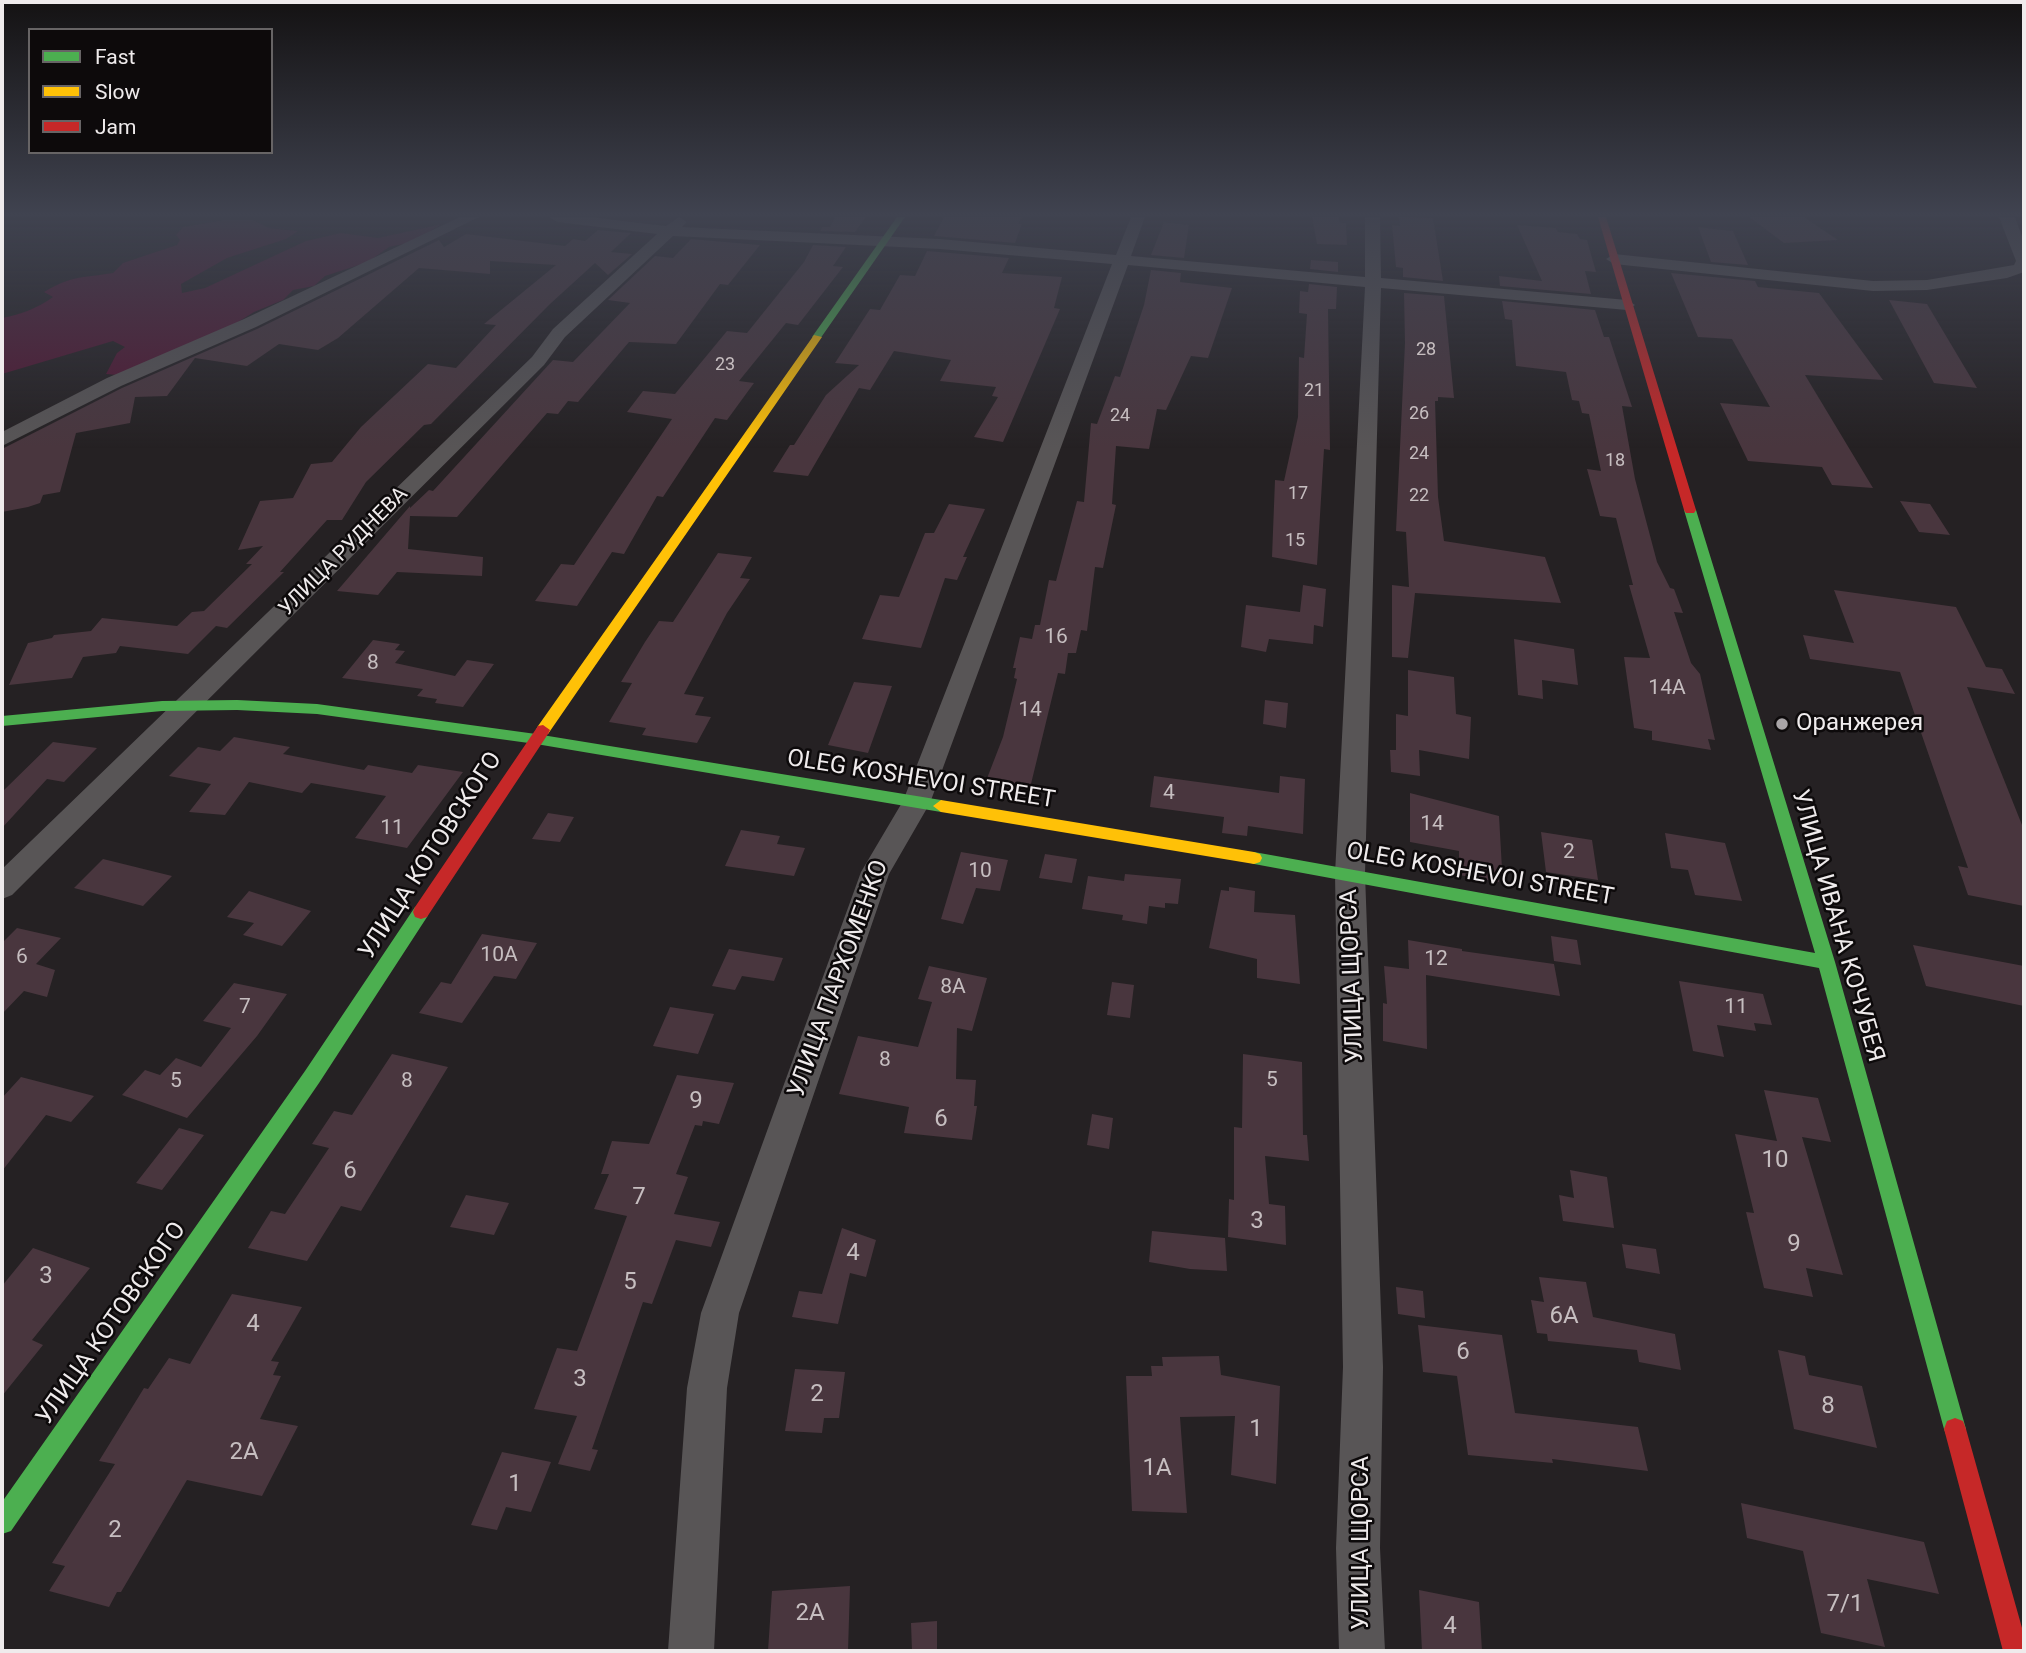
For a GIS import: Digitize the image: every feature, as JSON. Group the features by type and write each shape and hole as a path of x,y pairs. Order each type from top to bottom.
{"street":[{"path":"2,440 114,382 310,294"},
{"name":"УЛИЦА РУДНЕВА","path":"2,887 538,361 559,333 601,294"},
{"name":"УЛИЦА КОТОВСКОГО","path":"2,1522 312,1077 536,739 847,294"},
{"name":"УЛИЦА ПАРХОМЕНКО","path":"691,1651 707,1388 720,1313 875,872 916,803 1109,294"},
{"name":"УЛИЦА ЩОРСА","path":"1362,1651 1358,1548 1363,1367 1350,874 1373,294"},
{"path":"1496,294 1627,305"},
{"name":"УЛИЦА ИВАНА КОЧУБЕЯ","path":"1624,294 1826,962 2016,1651"},
{"name":"OLEG KOSHEVOI STREET","path":"2,721 188,706 317,709 536,739 1350,874 1826,962"}],"shaded area":[{"path":"48,294 289,294 283,300 254,312 230,327 117,375 106,374 117,353 125,347 113,341 2,374 2,318 22,313 53,297"}],"building":[{"path":"328,294 389,294 338,338 318,350 279,344 247,366 195,358 167,396 135,397 130,423 76,433 60,492 43,495 40,503 2,512 2,449 122,388 257,329"},
{"path":"520,294 561,294 431,424 424,425 366,482 342,520 327,520 280,572 284,572 227,628 216,626 188,654 120,646 116,653 83,657 72,678 9,685 28,643 52,638 54,635 91,631 102,618 177,626 192,612 204,611 252,564 246,564 263,546 238,550 260,501 293,498 311,464 332,462 361,427 428,364 456,368 496,325 484,324"},
{"path":"614,294 713,294 676,344 629,342 578,402 568,401 558,414 547,413 457,517 410,516 408,549 483,557 482,576 397,572 378,595 337,591 410,506 429,490 433,491 553,360 573,362 630,303 608,300"},
{"path":"778,294 822,294 798,325 786,323 739,381 754,383 727,420 715,418 663,497 657,496 624,554 612,552 577,606 535,601 561,564 574,565 672,419 627,412 643,391 675,394 727,331 747,333"},
{"path":"889,294 1058,294 1054,308 1060,309 1003,442 974,437 998,397 992,396 996,387 940,381 951,360 894,351 870,390 859,388 808,476 773,472 826,395 859,365 835,363 870,309 880,310"},
{"path":"1146,294 1230,294 1208,358 1191,356 1166,410 1157,409 1149,449 1116,446 1112,504 1116,505 1103,568 1095,567 1087,631 1081,630 1076,653 1068,653 1065,674 1058,673 1030,788 986,781 1003,737 1017,679 1014,678 1016,668 1013,668 1020,637 1032,639 1035,625 1040,625 1049,580 1056,581 1077,501 1084,502 1091,423 1097,424 1115,376 1120,377"},
{"path":"1300,294 1337,294 1336,309 1328,309 1330,450 1324,449 1317,565 1272,557 1275,480 1284,481 1298,417 1299,357 1304,358 1307,314 1299,313"},
{"path":"1404,294 1444,296 1454,398 1438,397 1438,401 1435,401 1438,497 1444,541 1545,557 1561,603 1415,593 1408,658 1392,657 1392,585 1409,587 1406,532 1396,531 1405,343"},
{"path":"1680,294 1820,294 1883,380 1805,375 1873,488 1832,485 1822,467 1748,461 1720,403 1770,407 1732,339 1698,337"},
{"path":"1889,300 1927,304 1977,388 1934,383"},
{"path":"1502,301 1595,310 1604,337 1609,337 1632,407 1622,406 1635,479 1657,562 1670,588 1674,589 1683,613 1674,612 1691,663 1700,674 1715,740 1708,739 1711,750 1652,740 1652,731 1634,728 1624,657 1650,658 1629,585 1633,585 1616,518 1600,516 1587,469 1601,471 1589,414 1582,413 1579,401 1572,400 1566,372 1516,366 1512,320 1505,319"},
{"path":"1900,501 1930,504 1950,535 1919,532"},
{"path":"949,504 985,509 963,557 967,557 957,580 945,578 921,648 862,639 880,595 899,597 925,533 934,533"},
{"path":"718,553 752,557 740,578 750,579 727,613 684,694 704,697 695,715 711,717 697,743 642,735 646,728 609,722 632,683 621,682 645,642 659,621 673,622"},
{"path":"1303,585 1326,589 1323,627 1314,625 1313,644 1269,639 1266,652 1241,647 1246,605 1300,612"},
{"path":"1834,590 1956,607 1986,667 2002,669 2015,694 1967,687 2024,830 2024,906 1968,895 1958,866 1968,868 1900,672 1810,659 1803,635 1854,643"},
{"path":"1514,639 1574,649 1578,685 1542,680 1543,699 1518,695"},
{"path":"373,640 400,644 395,650 405,651 395,663 455,676 467,660 494,664 463,707 435,703 437,699 417,696 423,689 342,678"},
{"path":"1408,670 1454,677 1456,714 1471,717 1469,759 1419,750 1420,776 1391,772 1390,750 1396,750 1396,714 1408,716"},
{"path":"854,682 892,686 868,753 828,745"},
{"path":"1265,700 1288,703 1286,728 1263,724"},
{"path":"234,737 290,747 283,754 364,770 368,765 412,773 418,765 463,772 407,848 355,838 386,796 311,783 302,793 249,782 225,815 189,812 211,784 169,776 198,747 220,751"},
{"path":"53,742 97,748 64,782 47,779 2,828 2,792"},
{"path":"1154,776 1279,793 1280,776 1305,779 1303,834 1248,826 1247,836 1222,833 1224,817 1150,807"},
{"path":"1410,793 1499,816 1502,869 1499,869 1499,882 1459,875 1459,851 1410,842"},
{"path":"548,813 574,817 560,842 532,839"},
{"path":"741,830 780,836 777,844 805,848 794,876 725,866"},
{"path":"1541,832 1592,840 1598,880 1546,872"},
{"path":"1665,833 1725,843 1742,901 1695,895 1688,870 1671,868"},
{"path":"961,852 1008,860 1000,891 976,888 963,924 941,919"},
{"path":"1045,854 1077,859 1072,883 1039,878"},
{"path":"103,859 172,876 143,906 74,888"},
{"path":"1125,874 1181,879 1178,904 1165,903 1165,908 1149,906 1147,924 1122,920 1123,915 1082,909 1088,876 1124,881"},
{"path":"1229,887 1255,891 1254,912 1295,915 1300,984 1257,978 1257,959 1209,948 1221,890 1229,891"},
{"path":"249,891 311,911 282,946 243,935 254,923 227,917"},
{"path":"17,928 61,938 36,964 55,970 47,997 24,991 2,1014 2,943"},
{"path":"482,934 537,943 516,979 494,976 462,1023 419,1013 441,982 451,984"},
{"path":"1551,936 1577,940 1581,965 1554,961"},
{"path":"1408,940 1554,964 1560,996 1426,975 1427,1049 1383,1041 1383,1003 1387,1004 1384,966 1409,969"},
{"path":"1913,945 2024,966 2024,1006 1926,986"},
{"path":"729,949 783,958 774,981 742,976 735,990 712,986"},
{"path":"929,966 987,978 972,1031 957,1028 956,1079 976,1080 974,1106 977,1106 972,1140 904,1133 909,1107 839,1094 858,1036 918,1047 932,1002 918,999"},
{"path":"1679,981 1763,994 1772,1025 1754,1023 1756,1031 1717,1025 1724,1057 1693,1051"},
{"path":"1112,982 1134,985 1130,1018 1107,1015"},
{"path":"234,983 287,994 257,1036 187,1118 122,1095 145,1070 160,1075 176,1058 201,1067 231,1028 203,1021"},
{"path":"670,1007 714,1014 698,1054 653,1046"},
{"path":"392,1054 448,1067 361,1211 341,1206 307,1261 248,1248 271,1211 285,1214 329,1148 312,1144 334,1111 352,1115"},
{"path":"1243,1054 1302,1062 1303,1135 1307,1135 1309,1161 1265,1156 1269,1204 1285,1206 1286,1245 1228,1237 1229,1199 1234,1200 1234,1127 1242,1128"},
{"path":"677,1075 734,1083 719,1124 703,1121 702,1126 695,1125 676,1174 688,1177 674,1214 720,1222 711,1247 676,1240 652,1304 643,1302 592,1449 598,1450 590,1471 558,1464 577,1416 534,1409 557,1348 577,1351 627,1216 594,1209 609,1174 601,1174 612,1141 649,1144"},
{"path":"21,1077 94,1096 71,1122 46,1115 2,1171 2,1098"},
{"path":"1764,1090 1818,1098 1831,1142 1802,1137 1843,1275 1806,1268 1813,1297 1764,1288 1746,1212 1754,1213 1735,1134 1777,1141"},
{"path":"1092,1114 1113,1118 1109,1149 1087,1145"},
{"path":"179,1128 204,1135 162,1190 136,1183"},
{"path":"1570,1170 1607,1177 1614,1228 1563,1221 1559,1195 1574,1198"},
{"path":"466,1195 509,1203 494,1235 450,1227"},
{"path":"842,1228 876,1240 866,1277 850,1273 838,1324 792,1317 799,1291 822,1294"},
{"path":"1152,1231 1225,1238 1227,1271 1190,1269 1149,1262"},
{"path":"1622,1244 1656,1249 1660,1274 1626,1268"},
{"path":"33,1248 90,1268 32,1340 43,1345 2,1396 2,1286"},
{"path":"1539,1277 1586,1282 1593,1317 1675,1334 1681,1370 1639,1362 1637,1350 1548,1341 1547,1334 1537,1333 1531,1300 1544,1302"},
{"path":"1396,1287 1423,1291 1425,1318 1398,1314"},
{"path":"232,1294 302,1307 271,1361 279,1362 273,1375 281,1376 260,1419 298,1426 262,1496 187,1480 121,1592 117,1592 109,1607 49,1591 65,1566 52,1563 115,1464 99,1461 144,1388 148,1389 169,1358 190,1364"},
{"path":"1418,1325 1502,1335 1515,1413 1638,1427 1648,1471 1552,1459 1553,1463 1468,1455 1457,1376 1423,1372"},
{"path":"1778,1350 1805,1356 1809,1375 1862,1386 1877,1448 1794,1429"},
{"path":"1219,1356 1221,1375 1280,1386 1276,1484 1231,1475 1235,1416 1180,1417 1187,1513 1132,1511 1126,1376 1152,1376 1151,1366 1163,1366 1162,1357"},
{"path":"795,1369 845,1372 839,1418 824,1418 822,1433 785,1431"},
{"path":"502,1452 551,1462 531,1512 506,1507 497,1530 471,1525"},
{"path":"1741,1503 1924,1542 1939,1594 1867,1579 1885,1647 1821,1633 1803,1551 1747,1538"},
{"path":"850,1586 848,1651 768,1651 772,1591"},
{"path":"1419,1590 1479,1602 1482,1651 1422,1651"},
{"path":"937,1621 937,1651 912,1651 911,1623"}],"traffic: fast":[{"path":"817,337 847,294"},
{"path":"1690,510 1826,962 1955,1429"},
{"path":"2,721 162,706 237,705 317,709 536,739 941,806"},
{"path":"1254,858 1826,962"},
{"path":"2,1522 312,1077 421,912"}],"traffic: slow":[{"path":"543,730 817,337"},
{"path":"941,806 1254,858"}],"traffic: jam":[{"path":"1625,294 1690,510"},
{"path":"421,912 543,730"},
{"path":"1955,1429 2016,1651"}],"place":[{"name":"Оранжерея","path":"1782,724"}]}
